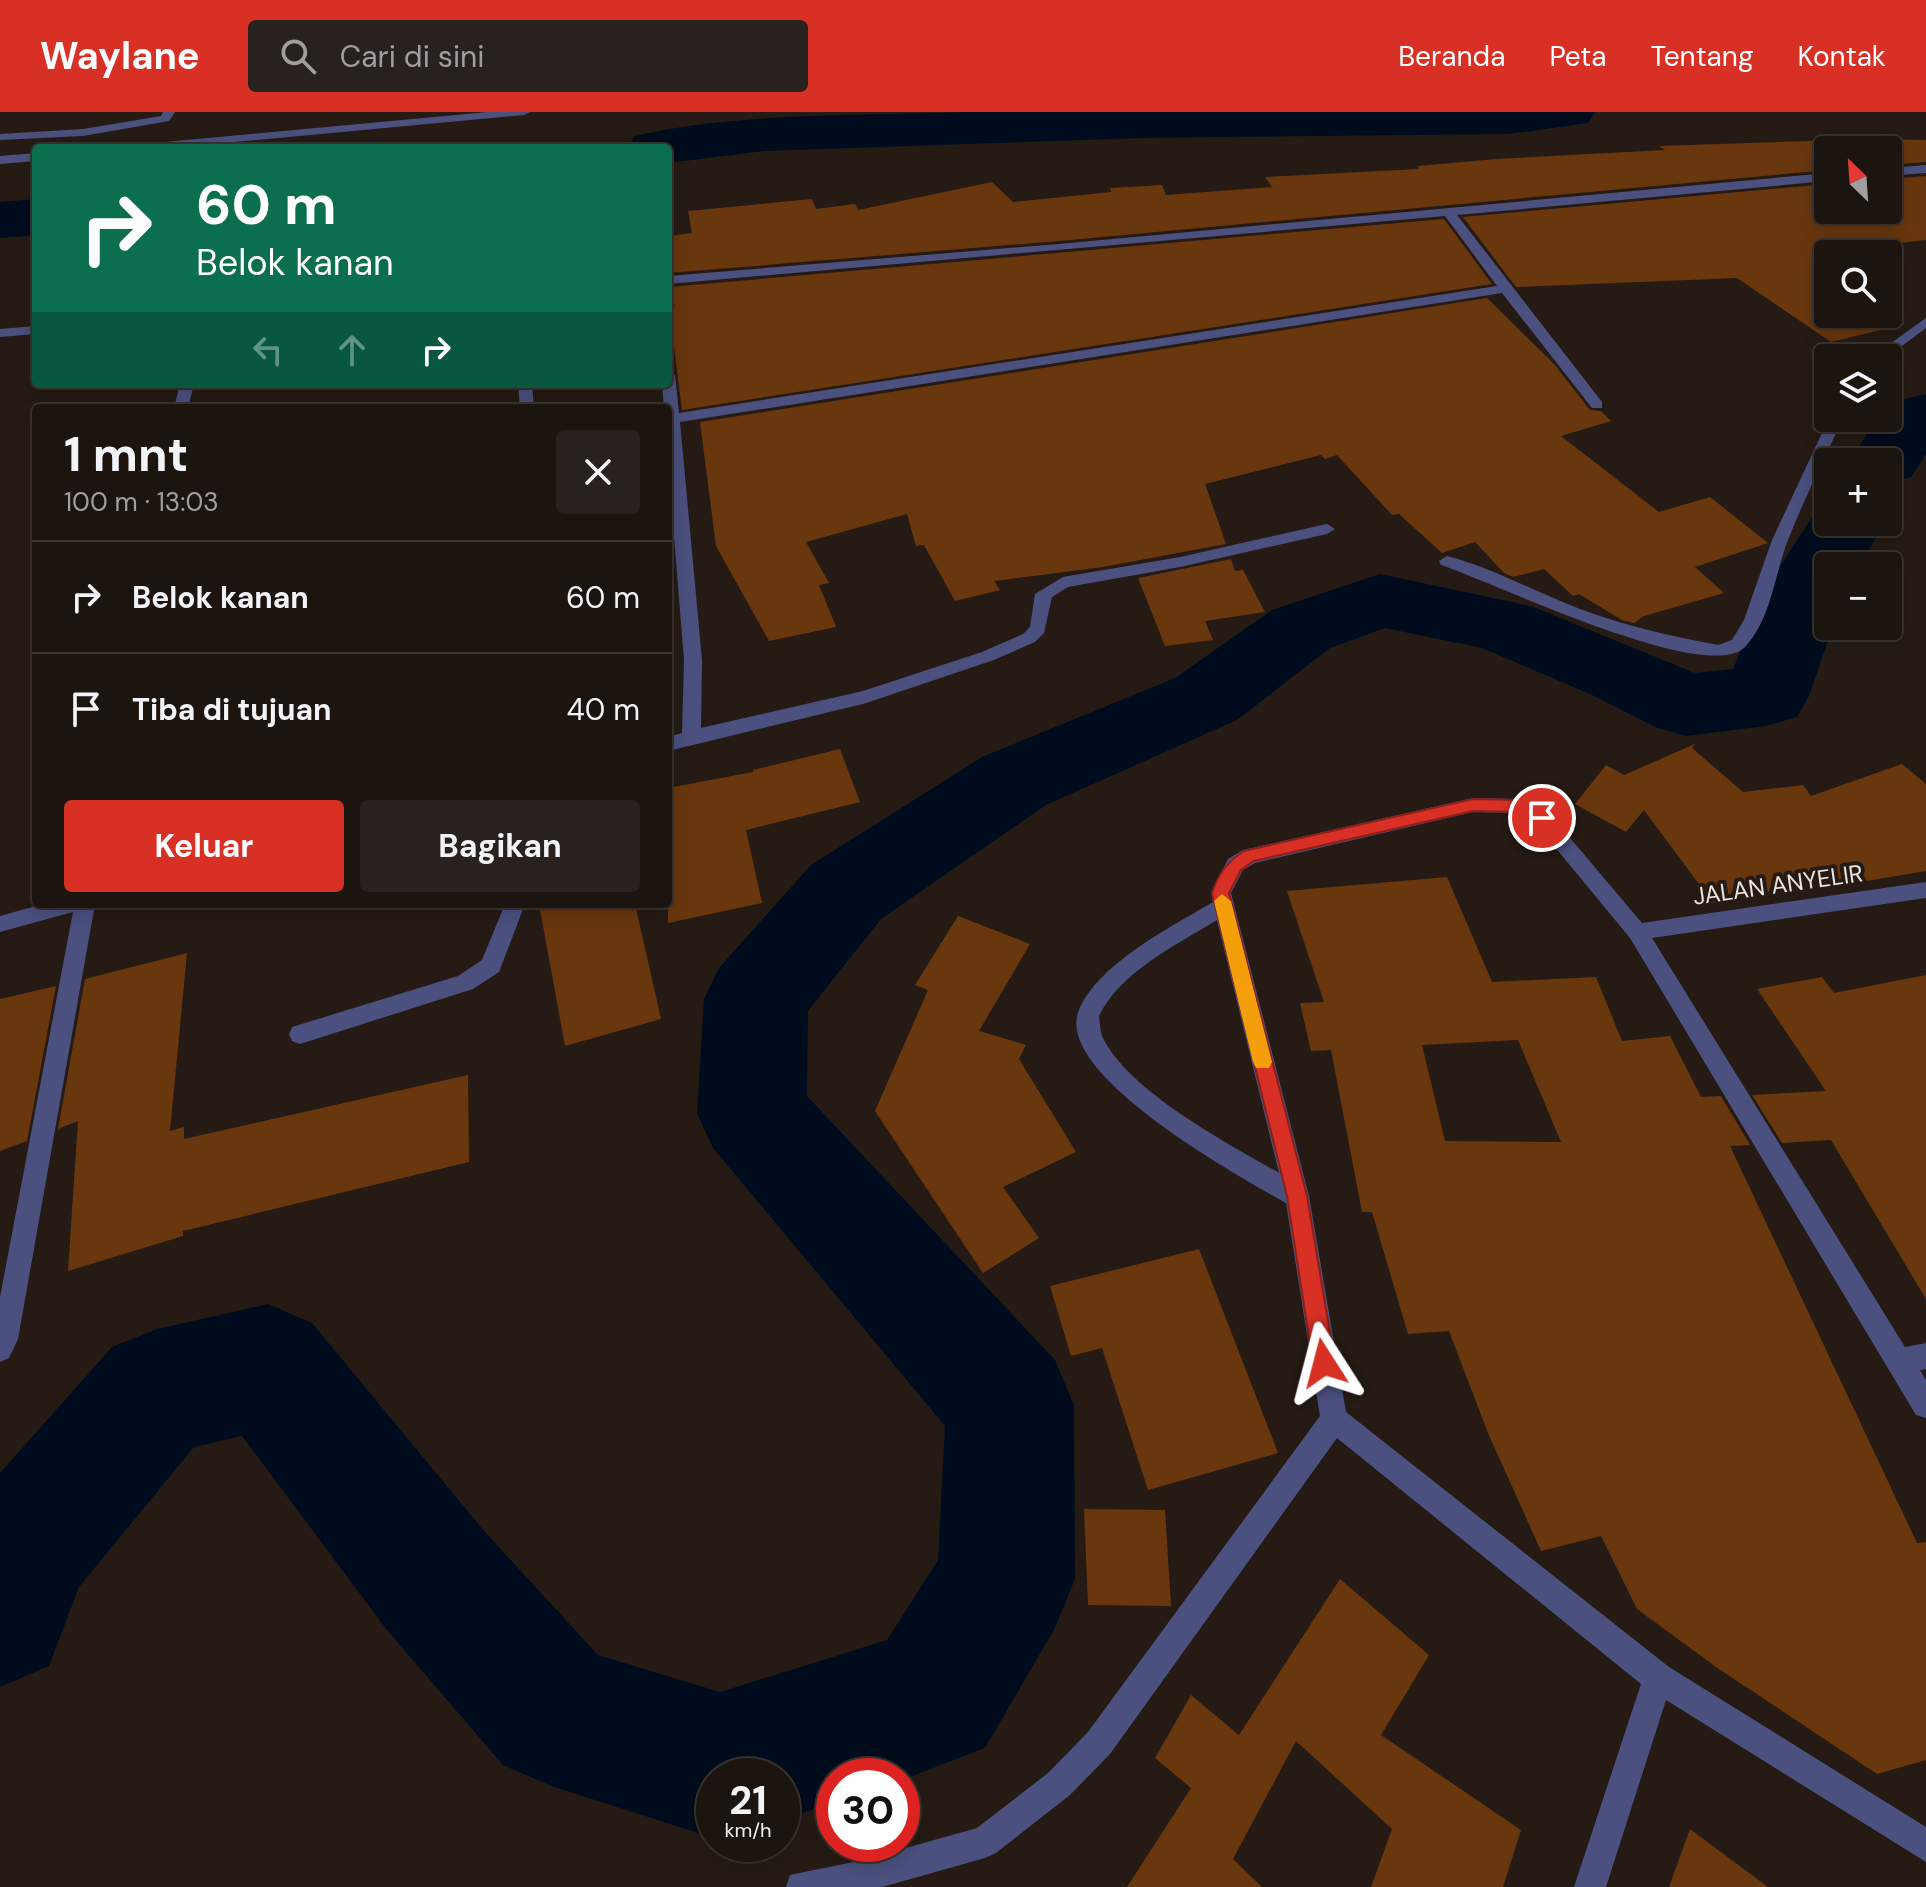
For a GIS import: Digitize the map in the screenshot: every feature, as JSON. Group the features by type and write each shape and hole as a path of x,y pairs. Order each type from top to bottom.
{"street":[{"path":"0,137 79,133 165,119 169,112"},
{"path":"176,144 524,112"},
{"path":"0,160 32,157"},
{"path":"1902,171 1926,169"},
{"path":"672,280 1814,178"},
{"path":"1448,212 1504,289 1597,405"},
{"path":"674,418 1504,289"},
{"path":"1896,344 1926,322"},
{"path":"0,333 32,330"},
{"path":"670,388 693,660 691,737"},
{"path":"1447,561 1475,569 1575,613 1648,638 1719,651 1728,649 1738,644 1753,620 1780,540 1830,432"},
{"path":"672,743 859,701 944,674 1015,645 1038,629 1044,594 1063,582 1180,562 1327,529"},
{"path":"1926,1405 1637,932 1542,818 1518,806 1473,805 1250,856 1235,865 1221,893 1223,906 1297,1196 1334,1419 1658,1678 1926,1846"},
{"name":"JALAN ANYELIR","path":"1637,932 1926,890"},
{"path":"1223,906 1108,985 1088,1015 1089,1036 1120,1078 1184,1131 1297,1196"},
{"path":"0,924 58,908"},
{"path":"0,1349 8,1324 84,908"},
{"path":"300,1034 465,983 491,966 513,908"},
{"path":"1899,1361 1926,1356"},
{"path":"802,1887 863,1876 985,1842 1059,1784 1099,1743 1334,1419"},
{"path":"1590,1887 1658,1678"}],"building":[{"path":"1902,140 1926,140 1926,162 1902,164"},
{"path":"1814,141 1814,171 1059,241 672,273 672,236 692,233 688,211 812,199 816,209 855,204 858,210 992,182 1013,202 1111,192 1110,188 1162,185 1166,195 1272,187 1265,177 1419,169 1418,166 1496,159 1665,150 1659,146"},
{"path":"1926,176 1926,240 1902,243 1902,240 1814,240 1814,328 1889,328 1831,342 1737,278 1516,287 1463,217 1814,185 1814,224 1902,224 1902,178"},
{"path":"1444,219 1492,284 682,410 672,331 672,306 675,306 672,287"},
{"path":"1487,298 1554,364 1590,410 1601,411 1611,421 1561,436 1659,512 1710,497 1768,543 1695,567 1724,593 1644,616 1634,623 1622,620 1579,594 1573,596 1544,569 1513,577 1504,573 1475,542 1442,553 1399,514 1392,515 1337,455 1325,459 1321,455 1205,484 1226,544 1103,567 994,581 1000,590 955,601 924,545 916,546 907,514 806,542 829,583 819,585 836,627 769,641 716,546 700,422"},
{"path":"1231,559 1235,571 1243,570 1265,612 1205,621 1213,640 1165,646 1138,578"},
{"path":"1695,744 1692,748 1743,792 1803,785 1811,796 1902,764 1926,784 1926,871 1831,887 1825,880 1713,903 1644,810 1626,832 1575,804 1606,765 1624,775"},
{"path":"840,749 860,802 746,830 762,903 668,923 668,908 672,908 672,787"},
{"path":"1447,877 1492,982 1596,977 1622,1041 1670,1036 1701,1097 1721,1096 1750,1145 1730,1146 1917,1543 1926,1542 1926,1760 1877,1774 1716,1667 1637,1609 1601,1536 1541,1551 1488,1433 1449,1331 1408,1334 1372,1212 1362,1212 1331,1050 1311,1051 1300,1003 1324,1002 1287,891","holes":["1518,1040 1561,1142 1445,1141 1422,1045"]},
{"path":"540,908 636,908 661,1019 565,1046"},
{"path":"958,916 1030,944 979,1031 1026,1045 1019,1059 1076,1152 1003,1187 1039,1238 983,1273 875,1111 928,990 915,985"},
{"path":"187,953 170,1131 184,1127 184,1139 468,1075 469,1162 183,1231 183,1236 68,1271 78,1121 58,1129 85,979"},
{"path":"1926,975 1926,1299 1831,1140 1782,1143 1752,1095 1826,1091 1757,989 1822,977 1834,993"},
{"path":"56,986 27,1141 0,1151 0,999"},
{"path":"1199,1249 1278,1453 1148,1490 1102,1348 1071,1356 1050,1286"},
{"path":"1084,1509 1165,1510 1171,1606 1088,1605"},
{"path":"1340,1579 1429,1655 1381,1735 1521,1830 1503,1887 1371,1887 1392,1829 1296,1741 1233,1859 1262,1887 1127,1887 1191,1788 1155,1758 1191,1695 1239,1735"},
{"path":"1690,1829 1768,1887 1669,1887"}],"waterway":[{"path":"672,146 765,135 1143,122 1509,118 1569,112"},
{"path":"0,220 32,217"},
{"path":"1894,448 1902,434 1926,415"},
{"path":"0,1617 24,1548 157,1392 268,1367 436,1581 554,1714 720,1766 934,1697 1006,1579 1010,1405 752,1113 756,999 846,892 1014,781 1206,699 1301,629 1380,600 1502,625 1620,673 1686,705 1766,696 1807,586 1838,536"}],"slow traffic":[{"path":"1222,901 1263,1062"}],"route":[{"path":"1324,1363 1297,1196 1223,906 1221,893 1227,876 1235,865 1250,856 1473,805 1518,806 1542,818"}]}
